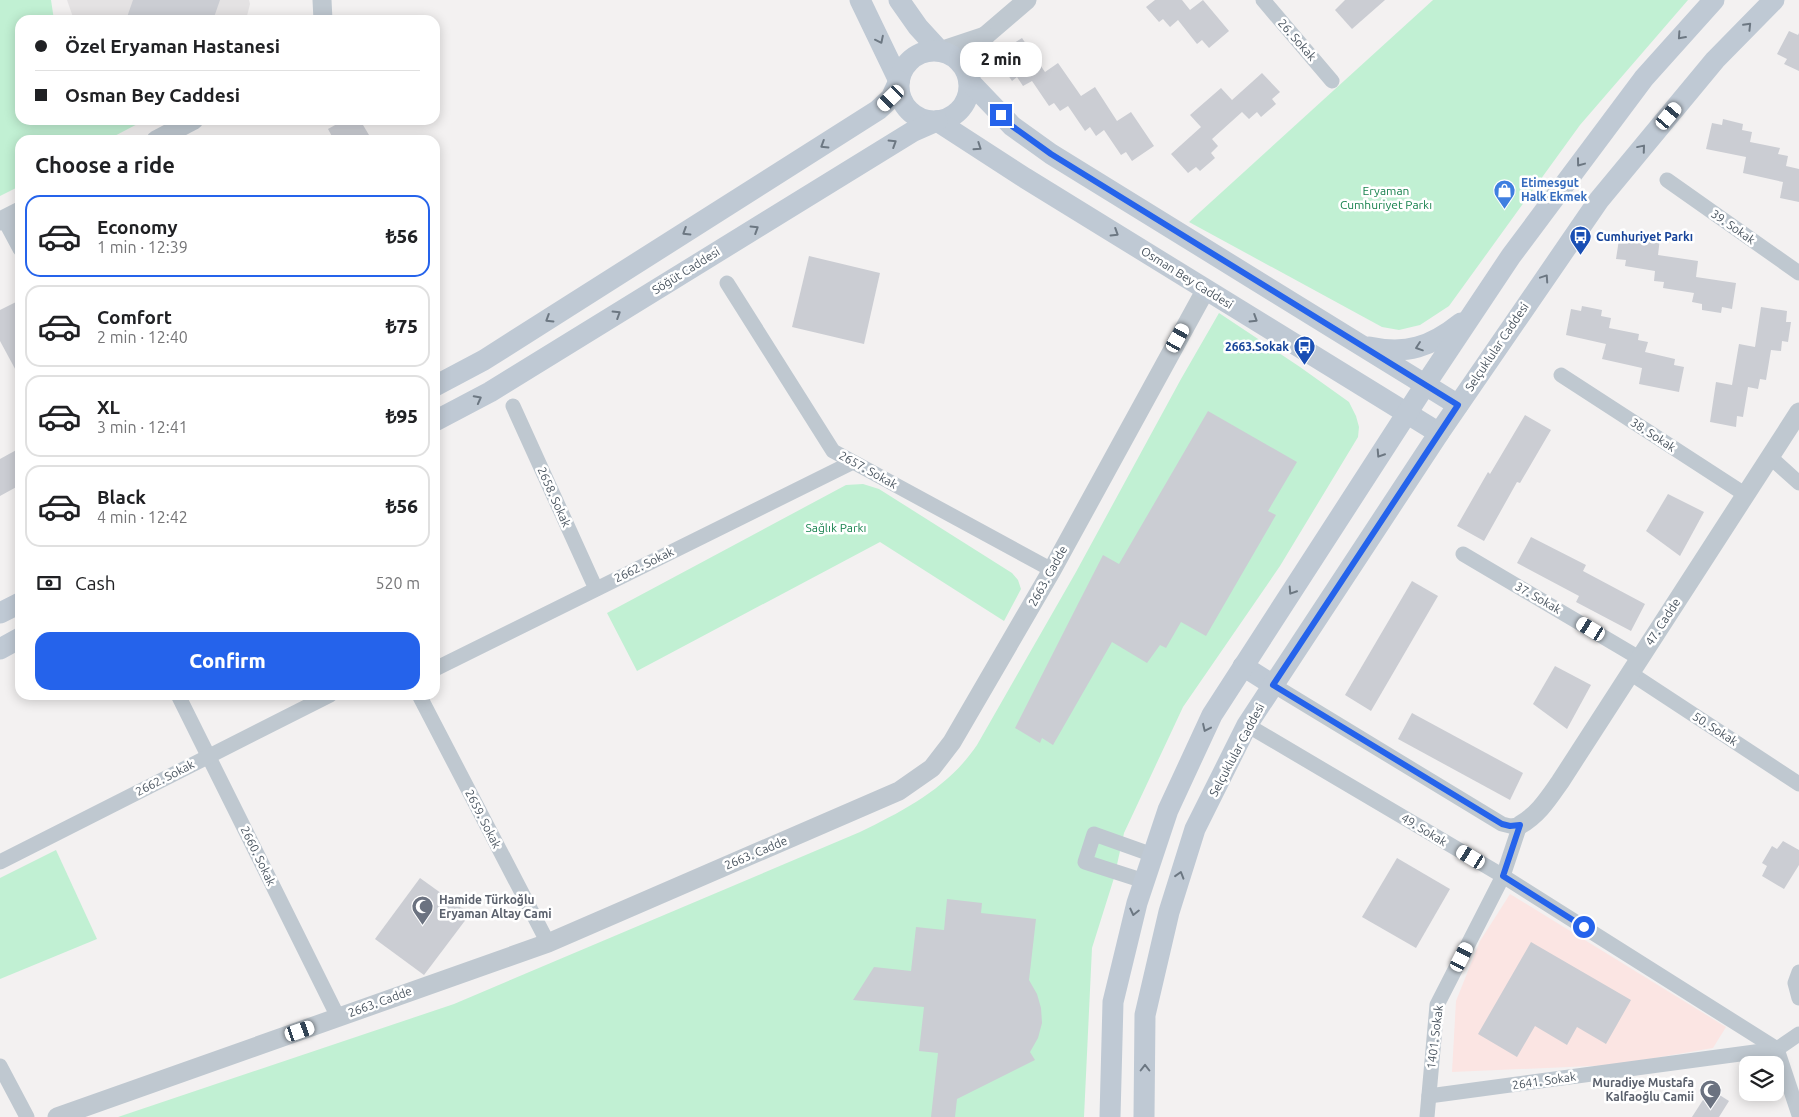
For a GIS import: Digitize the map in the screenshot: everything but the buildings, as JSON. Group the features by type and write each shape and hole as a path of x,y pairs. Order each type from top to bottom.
{"main road":[{"path":"860,0 900,81 903,101 909,110 917,116 926,120 937,120 954,114 966,100 969,81"},
{"path":"899,0 918,27 940,51"},
{"path":"1110,1117 1113,1002 1137,902 1168,810 1212,715 1425,385 1511,256 1644,78 1714,0"},
{"name":"Selçuklular Caddesi","path":"1144,1117 1145,1015 1169,912 1195,829 1247,726 1439,433 1599,200 1715,60 1774,0"},
{"path":"440,383 484,360 878,110 891,98 900,81 903,70 914,58 929,51 940,51 950,55 959,62 965,70 969,81 1012,126 1051,154 1458,405"},
{"name":"Osman Bey Caddesi","path":"937,120 1025,178 1439,433"},
{"name":"Söğüt Caddesi","path":"440,418 490,392 912,132 937,120"},
{"path":"1361,346 1394,351 1416,348 1450,332 1474,311"},
{"path":"0,613 15,606"},
{"path":"0,649 15,641"},
{"path":"1243,666 1273,685"}],"street":[{"path":"322,0 323,15"},
{"path":"940,51 985,36 1027,0"},
{"name":"26. Sokak","path":"1263,0 1332,81"},
{"path":"969,81 985,36"},
{"path":"171,135 186,125"},
{"name":"39. Sokak","path":"1666,180 1799,273"},
{"path":"8,217 15,236"},
{"name":"2657. Sokak","path":"726,283 833,451 1052,570"},
{"name":"2663. Cadde","path":"57,1117 548,943 899,791 932,768 952,742 1052,570 1206,289"},
{"name":"38. Sokak","path":"1561,376 1746,495"},
{"name":"2658. Sokak","path":"512,406 596,589"},
{"name":"47. Cadde","path":"1520,825 1539,810 1560,782 1799,412"},
{"path":"1770,457 1799,483"},
{"name":"2662. Sokak","path":"440,667 853,462"},
{"name":"37. Sokak","path":"1463,554 1635,665"},
{"name":"50. Sokak","path":"1635,665 1799,784"},
{"path":"1273,685 1502,824 1510,826 1520,825"},
{"name":"2660. Sokak","path":"180,700 338,1018"},
{"name":"2662. Sokak","path":"0,862 320,700"},
{"name":"2659. Sokak","path":"422,700 548,943"},
{"name":"49. Sokak","path":"1247,726 1503,876 1777,1049"},
{"name":"1401. Sokak","path":"1427,1117 1437,1005 1503,876 1520,825"},
{"path":"1144,881 1085,862 1094,834 1153,855"},
{"path":"1799,972 1795,983 1799,998"},
{"path":"1799,1034 1777,1049 1799,1115"},
{"name":"2641. Sokak","path":"1429,1096 1777,1049"},
{"path":"0,1066 28,1117"}],"shaded area":[{"path":"67,0 249,0 250,4 247,15 72,15"},
{"path":"1510,894 1726,1027 1713,1048 1614,1065 1452,1072 1456,1001 1480,941"}],"green space":[{"path":"0,0 51,0 53,15 15,15 15,125 136,125 116,135 15,135 15,188 0,196"},
{"name":"Eryaman Cumhuriyet Parkı","path":"1433,0 1688,0 1580,125 1449,306 1420,325 1399,330 1382,327 1189,222"},
{"path":"1219,313 1349,402 1359,427 1358,437 1280,566 1183,707 1124,833 1114,878 1092,948 1084,1117 118,1117 454,1004 860,832 909,806 939,786 953,774 977,745 1076,572"},
{"name":"Sağlık Parkı","path":"863,484 879,489 1012,573 1018,580 1021,589 1004,621 880,542 637,671 607,613 846,485"},
{"path":"56,850 97,939 0,979 0,878"}],"place":[{"name":"Etimesgut Halk Ekmek","path":"1505,209"},
{"name":"Cumhuriyet Parkı","path":"1580,256"},
{"name":"2663.Sokak","path":"1305,366"},
{"name":"Hamide Türkoğlu Eryaman Altay Cami","path":"423,926"},
{"name":"Muradiye Mustafa Kalfaoğlu Camii","path":"1710,1109"}],"route":[{"path":"1001,115 1012,126 1051,154 1458,405 1273,685 1502,824 1510,826 1520,825 1503,876 1584,927"}]}
